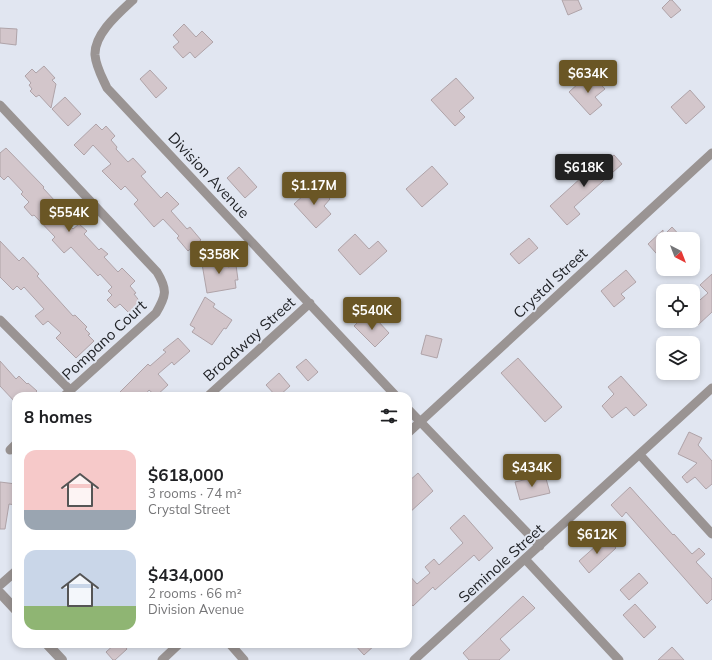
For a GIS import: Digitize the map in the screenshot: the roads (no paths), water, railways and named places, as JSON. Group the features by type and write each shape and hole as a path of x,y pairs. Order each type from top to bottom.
{"street":[{"name":"Division Avenue","path":"133,0 111,21 100,36 95,54 98,70 107,88 392,392"},
{"name":"Pompano Court","path":"0,105 157,272 164,282 164,298 156,313 68,392"},
{"name":"Crystal Street","path":"412,430 712,153"},
{"name":"Broadway Street","path":"212,392 310,303"},
{"path":"0,320 66,392"},
{"name":"Seminole Street","path":"414,660 712,388"},
{"path":"412,413 540,546"},
{"path":"640,455 712,534"},
{"path":"525,559 619,660"},
{"path":"0,586 12,575"},
{"path":"0,593 12,606"},
{"path":"51,648 62,660"},
{"path":"162,660 175,648"},
{"path":"234,648 244,660"}]}
